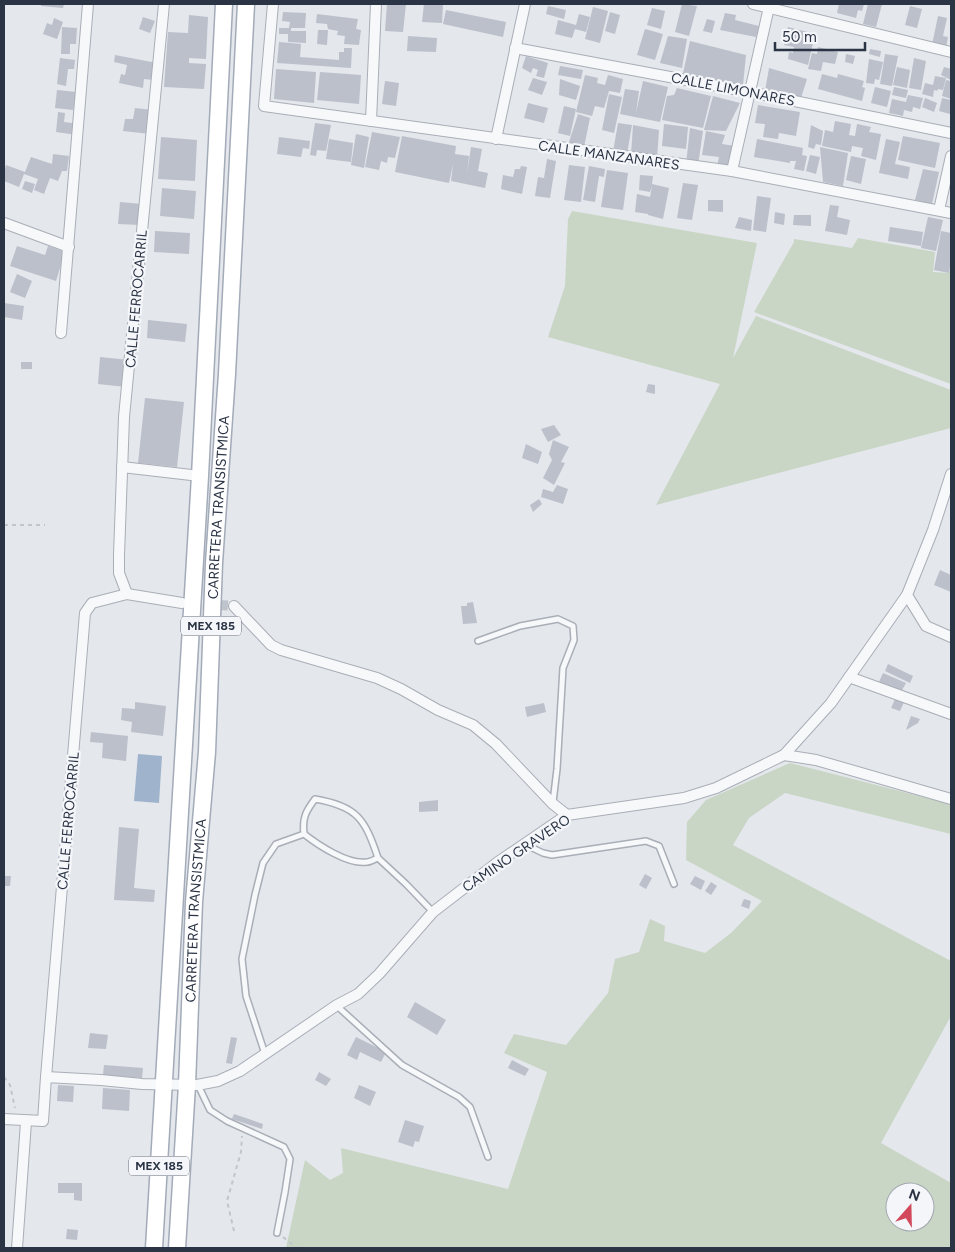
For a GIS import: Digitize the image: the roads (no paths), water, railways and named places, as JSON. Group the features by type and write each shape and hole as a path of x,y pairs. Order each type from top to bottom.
{"main road":[{"name":"CARRETERA TRANSISTMICA","path":"154,1248 200,476 224,4"},
{"name":"CARRETERA TRANSISTMICA","path":"178,1248 192,1085 194,902 207,752 214,563 227,374 246,4"},
{"path":"171,976 177,995 174,1067 192,1085"},
{"path":"164,1084 175,1105 175,1199 180,1211"}],"street":[{"path":"61,332 88,4"},
{"name":"CALLE FERROCARRIL","path":"127,594 119,573 124,417 164,4"},
{"name":"CALLE MANZANARES","path":"272,4 264,106 732,171 951,213"},
{"path":"371,121 376,4"},
{"path":"496,139 525,4"},
{"path":"753,4 951,52"},
{"path":"732,171 770,8"},
{"name":"CALLE LIMONARES","path":"515,48 750,92 951,133"},
{"path":"939,210 951,156"},
{"path":"4,223 69,247"},
{"path":"122,467 200,476"},
{"path":"784,756 831,703 907,595 933,530 951,474"},
{"name":"CALLE FERROCARRIL","path":"22,1121 43,1121 85,613 92,603 127,594 182,603"},
{"path":"907,595 926,626 951,637"},
{"path":"234,606 271,645 282,650 377,678 438,710 473,725 496,744 552,804 567,814"},
{"path":"849,677 951,714"},
{"path":"784,756 816,760 951,799"},
{"name":"CAMINO GRAVERO","path":"46,1077 142,1084 192,1085 218,1081 240,1072 337,1005 358,994 433,912 567,814 684,798 716,788 784,756"},
{"path":"4,1119 22,1121 17,1248"}],"lane":[{"path":"478,641 520,626 558,619 573,626 574,640 563,668 557,769 552,804"},
{"path":"378,858 366,862 344,858 318,846 304,834 303,822 305,811 315,799 336,802 358,815 366,827 378,858 433,912"},
{"path":"265,1054 246,996 242,959 263,863 276,844 304,834"},
{"path":"524,844 543,854 552,855 646,841 659,846 674,884"},
{"path":"337,1005 402,1065 470,1106 488,1157"},
{"path":"192,1085 210,1110 242,1129 284,1147 290,1159 286,1192 277,1233"}],"water":[{"path":"138,754 162,756 159,803 134,801"}],"tunnel":[{"path":"188,603 234,606"}]}
